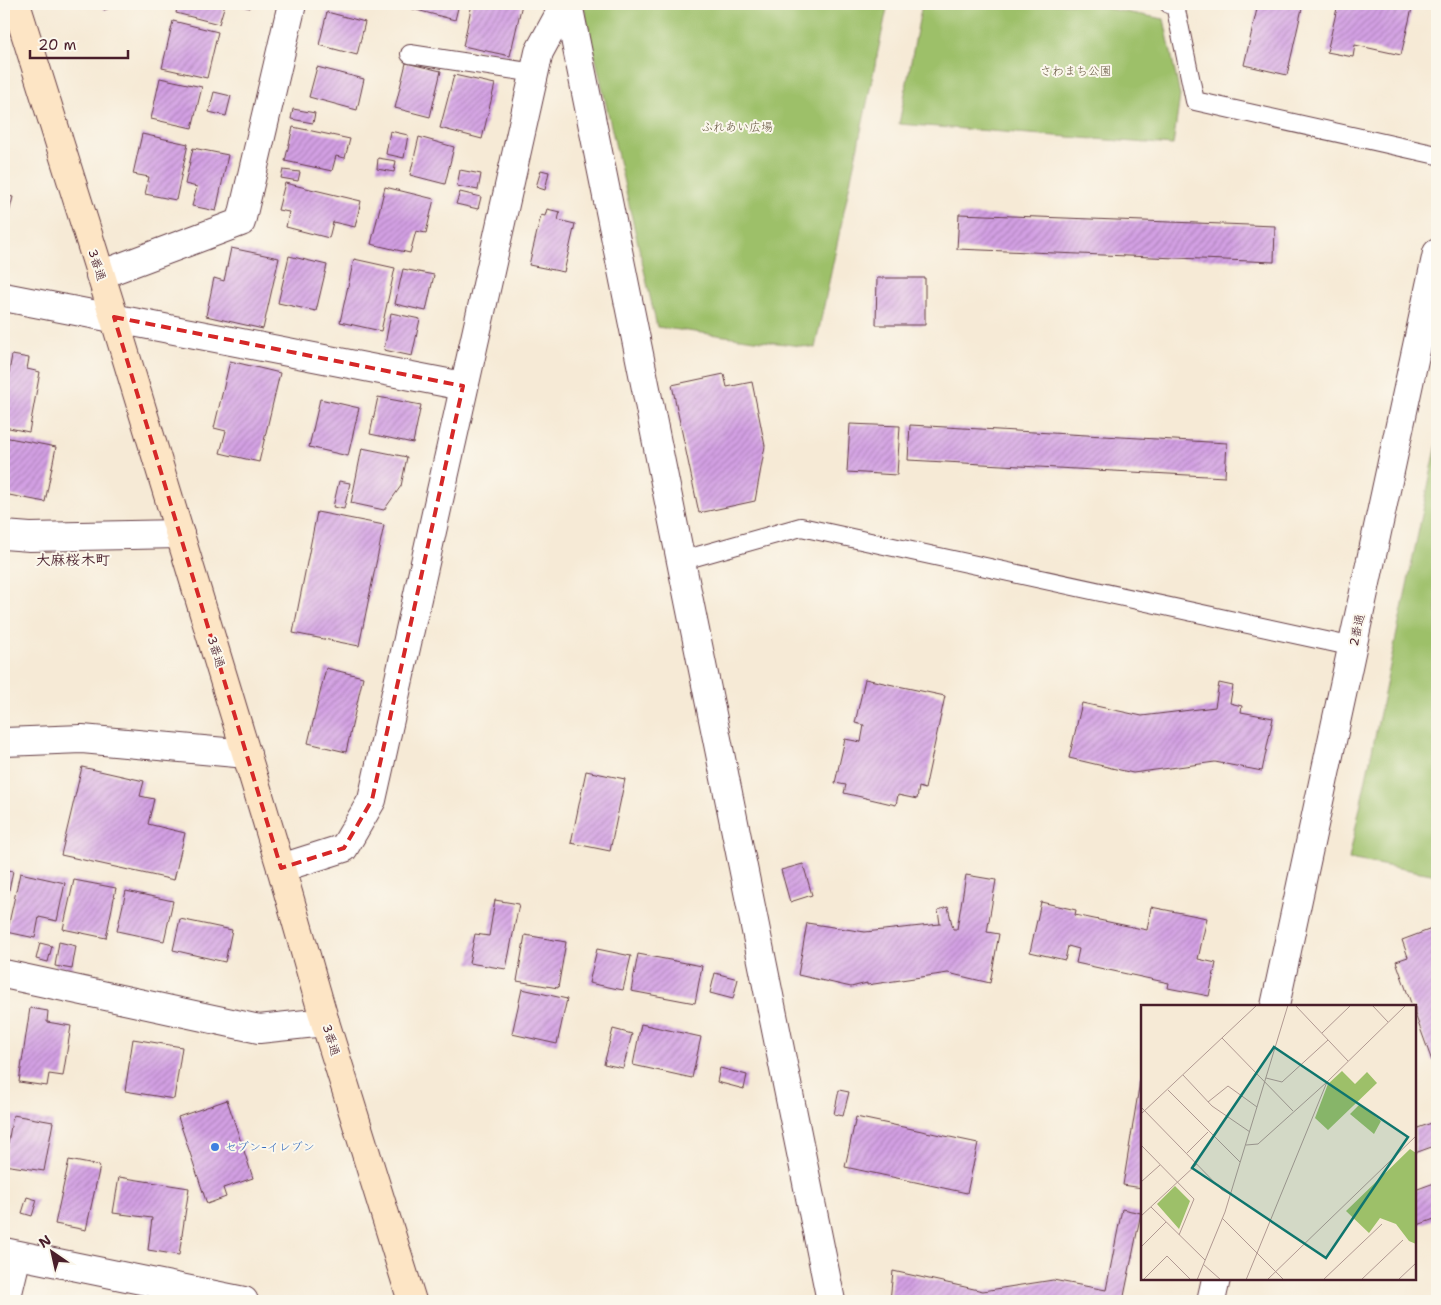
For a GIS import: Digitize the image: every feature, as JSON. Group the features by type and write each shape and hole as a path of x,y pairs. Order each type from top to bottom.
{"main road":[{"name":"3番通","path":"16,4 114,317 282,868 325,1022 412,1301"}],"street":[{"path":"100,275 241,222 292,4"},
{"path":"282,868 344,848 372,800 463,386 540,52 566,4"},
{"path":"566,4 831,1301"},
{"name":"2番通","path":"1275,1005 1354,647 1437,253"},
{"path":"4,297 463,386"},
{"path":"4,534 30,537 180,534"},
{"path":"4,742 82,739 247,754"},
{"path":"4,974 259,1029 325,1022"},
{"path":"6,1301 10,1253 244,1301"},
{"path":"1211,1301 1216,1280"}],"lane":[{"path":"1169,4 1175,5 1195,101 1437,155"},
{"path":"410,54 535,73"},
{"path":"680,561 801,527 1354,647"}],"highlighted area":[{"path":"114,317 463,386 372,800 344,848 281,868"}],"green space":[{"name":"ふれあい広場","path":"585,4 888,4 815,348 657,327 584,8"},
{"name":"さわまち公園","path":"922,4 1082,4 1164,19 1180,96 1173,145 899,124"},
{"path":"1437,444 1437,875 1349,859"}],"building":[{"path":"102,4 123,4 104,10"},
{"path":"178,4 225,4 219,24 176,13"},
{"path":"236,4 252,4 250,8"},
{"path":"410,4 459,4 455,20 409,8"},
{"path":"472,4 522,4 510,56 463,46"},
{"path":"1242,4 1303,4 1287,75 1244,65 1257,9 1242,6"},
{"path":"1338,4 1413,4 1401,55 1355,45 1353,57 1327,52"},
{"path":"327,12 365,22 357,55 319,45"},
{"path":"173,21 218,32 207,78 162,68"},
{"path":"406,63 441,71 430,117 395,108"},
{"path":"317,67 364,79 357,110 309,97"},
{"path":"454,75 495,84 482,139 440,128"},
{"path":"160,78 202,87 192,128 151,119"},
{"path":"214,92 231,96 226,116 209,112"},
{"path":"293,109 315,113 313,123 291,119"},
{"path":"293,127 350,139 345,158 336,156 332,171 285,161"},
{"path":"390,131 408,135 404,158 386,154"},
{"path":"142,134 188,144 176,200 145,194 149,177 133,174"},
{"path":"419,137 454,147 445,184 410,175"},
{"path":"193,148 228,155 216,211 192,206 197,187 185,184"},
{"path":"378,158 396,161 394,172 377,169"},
{"path":"283,170 300,172 298,181 281,178"},
{"path":"460,170 481,174 478,190 457,186"},
{"path":"541,170 549,172 545,190 536,187"},
{"path":"285,183 361,201 355,227 333,222 329,238 286,227 289,212 278,210"},
{"path":"385,187 434,199 426,233 416,231 410,253 371,244"},
{"path":"460,192 481,197 478,209 456,204"},
{"path":"4,195 13,197 7,221 4,220"},
{"path":"547,209 560,212 558,220 575,224 564,272 529,265 541,215 545,216"},
{"path":"959,214 1275,226 1274,262 957,249"},
{"path":"231,248 279,258 263,329 206,316 214,278 224,281"},
{"path":"289,256 327,265 316,311 278,303"},
{"path":"354,259 395,268 381,331 340,322"},
{"path":"403,269 434,275 426,311 395,304"},
{"path":"877,278 925,278 925,325 876,325"},
{"path":"391,313 420,319 412,356 384,350"},
{"path":"12,355 29,358 27,369 40,372 29,432 4,427 4,401"},
{"path":"230,361 280,373 259,462 220,453 226,431 214,428"},
{"path":"724,374 727,387 752,382 765,446 755,501 699,513 672,385"},
{"path":"378,397 421,405 413,443 370,434"},
{"path":"320,399 359,408 348,456 309,447"},
{"path":"850,424 900,426 897,475 847,472"},
{"path":"910,425 1227,443 1225,477 908,460"},
{"path":"4,437 56,447 45,502 4,494"},
{"path":"362,448 407,457 401,486 384,510 351,503"},
{"path":"339,481 350,483 344,509 333,507"},
{"path":"317,512 384,525 359,646 293,633"},
{"path":"326,668 363,677 346,752 308,743"},
{"path":"865,679 945,696 925,789 919,787 917,799 898,795 896,805 844,793 846,785 835,783 845,739 861,742 864,725 855,723"},
{"path":"1219,683 1233,686 1230,703 1242,706 1241,712 1273,718 1262,771 1215,762 1133,773 1069,758 1082,703 1142,716 1215,707"},
{"path":"82,767 144,781 140,796 154,799 148,824 185,833 174,880 61,855"},
{"path":"586,771 625,779 610,851 571,843"},
{"path":"803,864 812,895 790,902 781,870"},
{"path":"4,869 13,871 5,909 4,909"},
{"path":"20,873 65,883 57,921 39,917 35,938 7,932"},
{"path":"966,875 996,880 987,932 999,934 990,983 948,973 867,985 867,983 851,987 798,975 807,923 865,932 940,924 938,910 948,907 953,929 957,929"},
{"path":"74,880 116,888 106,938 63,929"},
{"path":"126,891 173,901 164,941 117,931"},
{"path":"495,900 519,904 506,969 469,963 475,934 489,936"},
{"path":"1041,902 1076,910 1075,915 1147,930 1151,907 1207,918 1198,959 1216,963 1209,996 1168,988 1169,983 1076,963 1079,949 1068,946 1065,960 1030,952"},
{"path":"180,919 232,930 225,962 173,950"},
{"path":"1437,927 1437,1059 1432,1061 1416,1017 1416,1005 1412,1005 1396,961 1408,957 1402,940"},
{"path":"525,935 566,942 558,988 517,981"},
{"path":"59,942 76,946 72,969 55,966"},
{"path":"40,943 52,946 48,962 36,959"},
{"path":"597,949 631,956 623,990 589,983"},
{"path":"638,954 702,966 695,1003 631,991"},
{"path":"715,973 738,979 733,999 710,993"},
{"path":"522,989 567,999 557,1044 512,1034"},
{"path":"30,1008 48,1011 47,1022 71,1026 63,1076 49,1074 47,1086 19,1082"},
{"path":"641,1024 701,1037 692,1078 633,1065"},
{"path":"613,1029 632,1034 623,1068 604,1064"},
{"path":"133,1039 182,1047 174,1099 125,1091"},
{"path":"720,1068 747,1075 744,1089 717,1082"},
{"path":"1141,1075 1141,1188 1123,1185"},
{"path":"839,1090 849,1092 843,1116 834,1114"},
{"name":"セブン-イレブン","path":"227,1100 253,1178 223,1188 226,1197 207,1204 178,1117"},
{"path":"13,1115 53,1122 44,1171 4,1165"},
{"path":"856,1117 978,1143 967,1193 845,1167"},
{"path":"1437,1121 1437,1145 1416,1153 1416,1129"},
{"path":"69,1160 100,1166 86,1230 55,1224"},
{"path":"119,1177 189,1188 179,1255 148,1250 152,1218 113,1213"},
{"path":"1437,1182 1437,1218 1416,1226 1416,1190"},
{"path":"27,1197 37,1200 32,1216 22,1213"},
{"path":"1122,1209 1141,1213 1123,1301 890,1301 893,1271 983,1291 1053,1280 1106,1290"}],"place":[{"name":"セブン-イレブン","path":"215,1147"}],"district":[{"name":"大麻桜木町","path":"73,560"}]}
